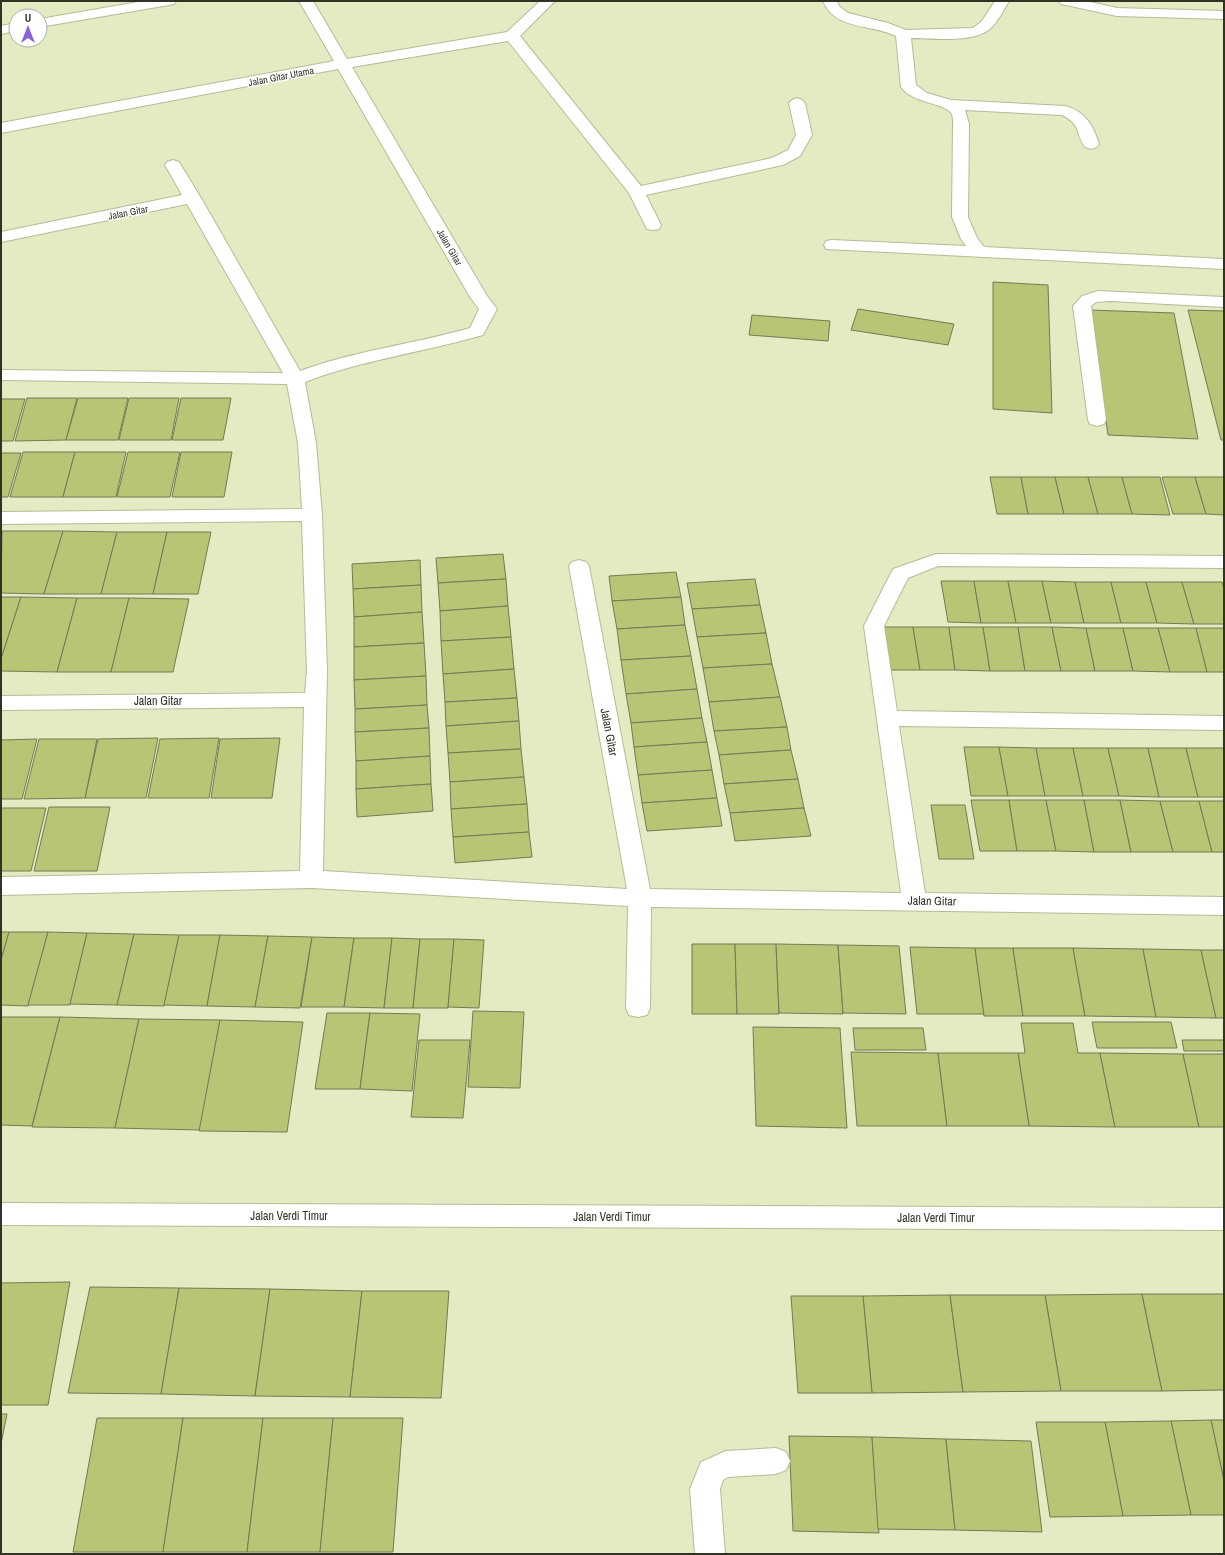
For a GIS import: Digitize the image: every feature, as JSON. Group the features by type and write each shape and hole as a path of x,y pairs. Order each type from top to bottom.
{"street":[{"path":"48,20 72,12 169,1"},
{"name":"Jalan Gitar","path":"1,375 295,379 330,366 446,340 477,331 488,309 479,297 306,1"},
{"path":"548,1 512,36 638,192 653,225"},
{"path":"830,1 831,7 838,14 855,20 881,25 904,34 963,34 977,32 987,24 1002,1"},
{"path":"1066,1 1116,12 1224,15"},
{"path":"904,34 909,87 922,96 950,105 1065,111 1077,116 1086,127 1091,144"},
{"name":"Jalan Gitar Utama","path":"1,128 343,64 512,36"},
{"path":"638,192 777,162 794,153 804,135 797,103"},
{"path":"950,105 959,113 961,124 960,217 969,240 980,252"},
{"path":"173,165 295,379 307,444 312,516 317,671 311,879"},
{"name":"Jalan Gitar","path":"1,237 193,198"},
{"path":"832,244 1224,264"},
{"path":"1097,420 1082,306 1086,299 1092,297 1110,296 1224,302"},
{"path":"1,518 312,516"},
{"path":"914,900 874,626 900,574 936,560 1224,562"},
{"name":"Jalan Gitar","path":"578,566 640,898 638,1008"},
{"name":"Jalan Gitar","path":"1,702 315,700"},
{"path":"887,718 1224,723"},
{"name":"Jalan Gitar","path":"1,886 311,879 640,898 914,900 1224,906"},
{"name":"Jalan Verdi Timur","path":"1,1214 1224,1219"},
{"path":"710,1554 705,1489 711,1471 726,1464 776,1461"}],"building":[{"path":"993,282 1048,285 1052,413 993,409"},
{"path":"858,309 954,324 948,345 851,330"},
{"path":"1090,310 1174,313 1198,439 1108,435"},
{"path":"1188,310 1224,311 1224,440 1221,440"},
{"path":"752,315 830,321 828,341 749,335"},
{"path":"27,398 77,398 66,440 15,441"},
{"path":"78,398 128,398 118,440 66,440"},
{"path":"129,398 179,398 171,440 119,440"},
{"path":"181,398 231,398 223,440 172,440"},
{"path":"1,399 25,399 13,441 1,441"},
{"path":"23,452 75,452 63,497 10,497"},
{"path":"75,452 126,452 116,497 63,497"},
{"path":"128,452 180,452 170,497 117,497"},
{"path":"181,452 232,452 224,497 172,497"},
{"path":"1,453 21,453 8,497 1,497"},
{"path":"990,477 1021,477 1028,514 997,514"},
{"path":"1021,477 1055,477 1064,514 1028,514"},
{"path":"1055,477 1088,477 1098,514 1064,514"},
{"path":"1088,477 1122,477 1132,514 1098,514"},
{"path":"1122,477 1160,477 1170,515 1132,514"},
{"path":"1162,477 1195,477 1206,514 1173,514"},
{"path":"1195,477 1224,477 1224,515 1206,514"},
{"path":"2,531 63,531 44,594 1,593"},
{"path":"63,531 117,532 101,594 44,594"},
{"path":"117,532 167,532 153,594 101,594"},
{"path":"167,532 211,532 198,594 153,594"},
{"path":"503,554 506,579 438,583 436,558"},
{"path":"420,560 421,585 353,589 352,564"},
{"path":"676,572 681,597 612,601 609,576"},
{"path":"506,579 508,606 440,611 438,583"},
{"path":"755,579 760,605 692,609 687,583"},
{"path":"941,581 974,581 981,623 948,622"},
{"path":"974,581 1008,581 1016,623 981,623"},
{"path":"1008,581 1042,581 1051,623 1016,623"},
{"path":"1042,581 1075,582 1084,623 1051,623"},
{"path":"1075,582 1111,582 1121,623 1084,623"},
{"path":"1111,582 1146,582 1157,623 1121,623"},
{"path":"1146,582 1182,582 1194,624 1157,623"},
{"path":"1182,582 1222,582 1224,589 1224,624 1194,624"},
{"path":"421,585 422,612 354,617 353,589"},
{"path":"1,597 21,597 1,659"},
{"path":"21,597 77,598 57,672 1,671 1,659"},
{"path":"681,597 685,625 617,629 612,601"},
{"path":"77,598 129,598 111,672 57,672"},
{"path":"129,598 189,599 173,672 111,672"},
{"path":"760,605 766,633 697,637 692,609"},
{"path":"508,606 511,637 441,641 440,611"},
{"path":"422,612 424,643 354,647 354,617"},
{"path":"685,625 691,656 621,660 617,629"},
{"path":"882,627 913,627 920,670 887,670"},
{"path":"913,627 949,627 955,670 920,670"},
{"path":"949,627 983,627 990,671 955,670"},
{"path":"983,627 1018,627 1025,671 990,671"},
{"path":"1018,627 1052,627 1061,671 1025,671"},
{"path":"1052,627 1086,628 1095,671 1061,671"},
{"path":"1086,628 1123,628 1133,671 1095,671"},
{"path":"1123,628 1158,628 1170,672 1133,671"},
{"path":"1158,628 1196,628 1207,672 1170,672"},
{"path":"1196,628 1224,628 1224,672 1207,672"},
{"path":"766,633 772,664 703,668 697,637"},
{"path":"511,637 514,669 443,674 441,641"},
{"path":"424,643 426,676 354,680 354,647"},
{"path":"691,656 697,689 626,694 621,660"},
{"path":"772,664 780,697 709,702 703,668"},
{"path":"514,669 517,698 445,702 443,674"},
{"path":"426,676 427,705 355,709 354,680"},
{"path":"697,689 702,718 631,723 626,694"},
{"path":"780,697 787,727 714,731 709,702"},
{"path":"517,698 519,721 446,726 445,702"},
{"path":"427,705 429,728 355,732 355,709"},
{"path":"702,718 707,742 634,747 631,723"},
{"path":"519,721 521,749 448,753 446,726"},
{"path":"787,727 791,750 719,755 714,731"},
{"path":"429,728 430,756 356,761 355,732"},
{"path":"158,738 146,798 85,798 98,739"},
{"path":"219,738 209,798 148,798 160,739"},
{"path":"280,738 272,798 211,798 220,739"},
{"path":"37,739 22,799 1,799 1,740"},
{"path":"39,739 97,739 85,798 24,799"},
{"path":"707,742 712,770 638,775 634,747"},
{"path":"964,747 999,747 1008,796 971,796"},
{"path":"999,747 1036,748 1045,796 1008,796"},
{"path":"1036,748 1073,748 1083,796 1045,796"},
{"path":"1073,748 1108,748 1119,796 1083,796"},
{"path":"1108,748 1148,748 1159,797 1119,796"},
{"path":"1148,748 1186,748 1198,797 1159,797"},
{"path":"1186,748 1224,748 1224,797 1198,797"},
{"path":"521,749 524,777 450,782 448,753"},
{"path":"791,750 798,779 724,784 719,755"},
{"path":"430,756 431,784 356,789 356,761"},
{"path":"712,770 717,798 642,803 638,775"},
{"path":"524,777 527,804 451,809 450,782"},
{"path":"798,779 804,808 730,813 724,784"},
{"path":"431,784 433,811 357,817 356,789"},
{"path":"717,798 722,826 647,831 642,803"},
{"path":"971,800 1009,800 1017,851 980,851"},
{"path":"1009,800 1046,800 1056,851 1017,851"},
{"path":"1046,800 1084,800 1094,852 1056,851"},
{"path":"1084,800 1120,800 1131,852 1094,852"},
{"path":"1120,800 1160,801 1173,852 1131,852"},
{"path":"1160,801 1199,801 1212,852 1173,852"},
{"path":"1199,801 1224,801 1224,852 1212,852"},
{"path":"527,804 529,832 453,837 451,809"},
{"path":"931,805 965,805 974,859 939,859"},
{"path":"49,807 110,807 97,871 34,871"},
{"path":"1,808 46,808 31,871 1,871"},
{"path":"804,808 811,836 735,841 730,813"},
{"path":"529,832 532,857 455,863 453,837"},
{"path":"1,932 9,932 1,960"},
{"path":"9,932 48,932 28,1006 1,1005 1,960"},
{"path":"48,932 87,933 70,1005 28,1005"},
{"path":"87,933 134,934 117,1005 70,1004"},
{"path":"134,934 179,935 164,1006 117,1005"},
{"path":"179,935 220,935 207,1006 164,1005"},
{"path":"220,935 268,936 255,1007 207,1006"},
{"path":"268,936 312,937 300,1008 255,1007"},
{"path":"312,937 354,938 344,1007 301,1007"},
{"path":"354,938 392,938 384,1008 344,1007"},
{"path":"392,938 420,939 413,1008 384,1008"},
{"path":"420,939 454,939 448,1008 413,1008"},
{"path":"454,939 484,940 479,1008 448,1007"},
{"path":"692,944 735,944 737,1014 692,1014"},
{"path":"735,944 776,944 779,1014 737,1014"},
{"path":"776,944 838,945 843,1014 779,1013"},
{"path":"838,945 899,946 906,1014 843,1013"},
{"path":"910,947 975,948 984,1014 917,1014"},
{"path":"975,948 1013,948 1023,1016 984,1016"},
{"path":"1013,948 1073,948 1085,1016 1023,1016"},
{"path":"1073,948 1143,949 1156,1017 1085,1016"},
{"path":"1143,949 1201,950 1216,1018 1156,1017"},
{"path":"1201,950 1224,950 1224,1018 1216,1018"},
{"path":"473,1011 524,1012 520,1088 468,1087"},
{"path":"327,1013 370,1013 360,1089 315,1089"},
{"path":"370,1013 420,1014 412,1091 360,1089"},
{"path":"1,1017 60,1017 32,1126 1,1125"},
{"path":"60,1017 139,1019 115,1128 32,1127"},
{"path":"139,1019 220,1020 200,1130 115,1128"},
{"path":"220,1020 303,1022 287,1132 199,1131"},
{"path":"1092,1022 1171,1022 1177,1048 1097,1048"},
{"path":"1021,1023 1073,1023 1078,1053 1100,1053 1115,1127 1029,1126 1018,1053 1025,1053"},
{"path":"753,1027 840,1028 847,1128 756,1126"},
{"path":"853,1028 923,1028 926,1050 855,1050"},
{"path":"419,1040 470,1040 463,1118 411,1117"},
{"path":"1182,1040 1224,1040 1224,1051 1184,1051"},
{"path":"851,1052 938,1053 947,1126 857,1126"},
{"path":"938,1053 1018,1053 1029,1126 947,1126"},
{"path":"1100,1053 1183,1054 1199,1127 1115,1127"},
{"path":"1183,1054 1224,1054 1224,1127 1199,1127"},
{"path":"70,1282 48,1405 1,1405 1,1283"},
{"path":"90,1287 179,1288 161,1394 68,1393"},
{"path":"179,1288 270,1289 255,1396 161,1394"},
{"path":"270,1289 362,1291 350,1397 255,1396"},
{"path":"362,1291 449,1291 441,1398 350,1397"},
{"path":"1142,1294 1162,1391 1061,1391 1045,1295"},
{"path":"1142,1294 1224,1294 1224,1390 1162,1391"},
{"path":"950,1295 963,1392 872,1393 863,1296"},
{"path":"950,1295 1045,1295 1061,1391 963,1392"},
{"path":"791,1296 863,1296 872,1393 798,1393"},
{"path":"1,1414 7,1414 1,1444"},
{"path":"97,1418 183,1418 163,1552 73,1552"},
{"path":"183,1418 263,1418 247,1552 163,1552"},
{"path":"263,1418 333,1418 320,1552 247,1552"},
{"path":"333,1418 403,1418 393,1552 320,1552"},
{"path":"1211,1420 1224,1420 1224,1481"},
{"path":"1211,1420 1224,1481 1224,1515 1191,1515 1171,1421"},
{"path":"1171,1421 1191,1515 1123,1516 1105,1422"},
{"path":"1036,1422 1105,1422 1123,1516 1050,1517"},
{"path":"789,1436 872,1437 879,1533 793,1531"},
{"path":"872,1437 946,1439 955,1530 878,1529"},
{"path":"946,1439 1031,1441 1042,1532 955,1530"}]}
